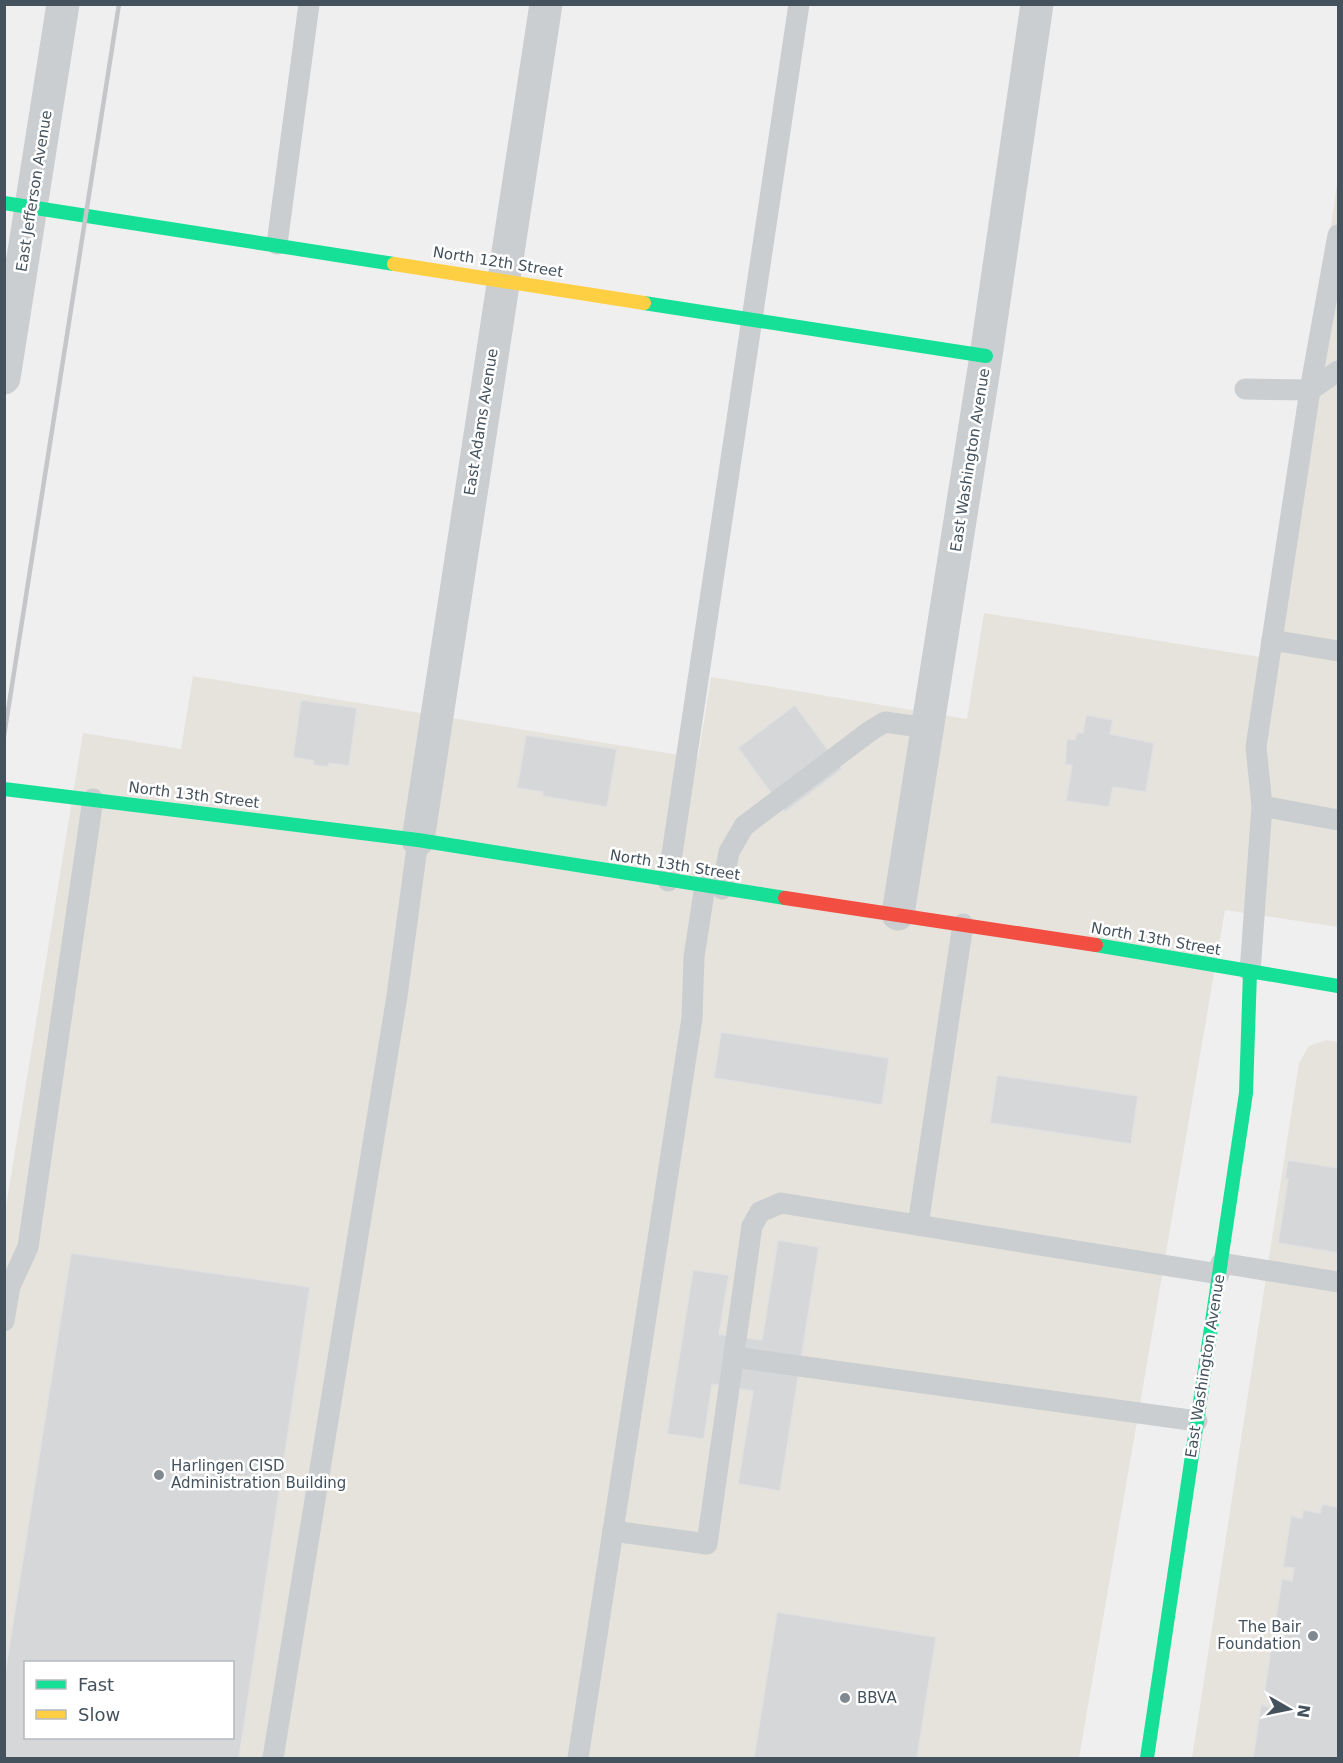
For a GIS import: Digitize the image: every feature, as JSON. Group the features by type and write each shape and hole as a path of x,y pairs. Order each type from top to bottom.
{"street":[{"name":"East Jefferson Avenue","path":"4,378 18,205 63,4"},
{"name":"East Adams Avenue","path":"418,840 502,279 546,4"},
{"name":"East Washington Avenue","path":"898,914 986,356 1037,4"},
{"name":"North 12th Street","path":"18,205 986,356"},
{"name":"North 13th Street","path":"4,789 418,840 713,888 963,924 1338,986"},
{"name":"East Washington Avenue","path":"1147,1758 1246,1093 1250,972"}],"lane":[{"path":"277,244 309,4"},
{"path":"668,881 799,4"},
{"path":"1250,972 1262,806 1256,747 1310,390 1338,235"},
{"path":"1245,389 1310,390 1338,371"},
{"path":"1272,640 1338,651"},
{"path":"578,1758 692,1018 694,957 713,888 744,826 870,731 885,723 927,728"},
{"path":"4,1321 10,1286 28,1246 93,799"},
{"path":"1262,806 1338,820"},
{"path":"273,1758 397,996 418,840"},
{"path":"918,1225 963,924"},
{"path":"613,1531 706,1544 752,1226 760,1212 781,1203 1220,1268 1338,1282"},
{"path":"734,1357 1197,1420"}],"shaded area":[{"path":"1338,178 1338,927 1225,910 1079,1758 5,1758 5,1213 83,733 181,749 193,676 698,758 711,677 967,719 984,613 1266,658"},
{"path":"1327,1040 1338,1042 1338,1758 1192,1758 1299,1063 1309,1046"}],"building":[{"path":"301,700 357,708 349,766 329,763 328,767 313,765 314,761 293,757"},
{"path":"795,705 842,769 785,812 738,748"},
{"path":"1086,715 1113,720 1110,734 1154,743 1146,792 1113,787 1109,807 1066,801 1072,765 1065,765 1067,739 1075,740 1077,733 1083,733"},
{"path":"526,735 617,749 607,807 542,796 543,792 517,788"},
{"path":"721,1032 889,1058 882,1105 714,1078"},
{"path":"997,1075 1138,1096 1131,1144 990,1123"},
{"path":"1288,1160 1338,1168 1338,1253 1278,1243 1288,1179 1285,1178"},
{"path":"778,1240 819,1247 780,1491 738,1484 753,1391 712,1384 704,1439 667,1434 693,1270 729,1275 719,1334 762,1340"},
{"name":"Harlingen CISD Administration Building","path":"71,1253 310,1287 239,1758 4,1758 4,1680"},
{"path":"1322,1504 1338,1507 1338,1758 1253,1758 1261,1705 1272,1707 1274,1696 1264,1695 1272,1642 1283,1644 1285,1632 1274,1630 1282,1579 1292,1581 1294,1568 1283,1567 1291,1516 1302,1518 1303,1510 1320,1513"},
{"name":"BBVA","path":"777,1612 936,1637 917,1758 754,1758"}],"railway":[{"path":"4,736 119,4"}],"traffic: fast":[{"path":"4,203 394,264"},
{"path":"644,303 986,356"},
{"path":"4,789 418,840 785,898"},
{"path":"1096,945 1338,986"},
{"path":"1147,1758 1246,1093 1250,972"}],"traffic: slow":[{"path":"394,264 644,303"}],"traffic: jam":[{"path":"785,898 1096,945"}],"place":[{"name":"Harlingen CISD Administration Building","path":"159,1475"},
{"name":"The Bair Foundation","path":"1313,1636"},
{"name":"BBVA","path":"845,1698"}]}
